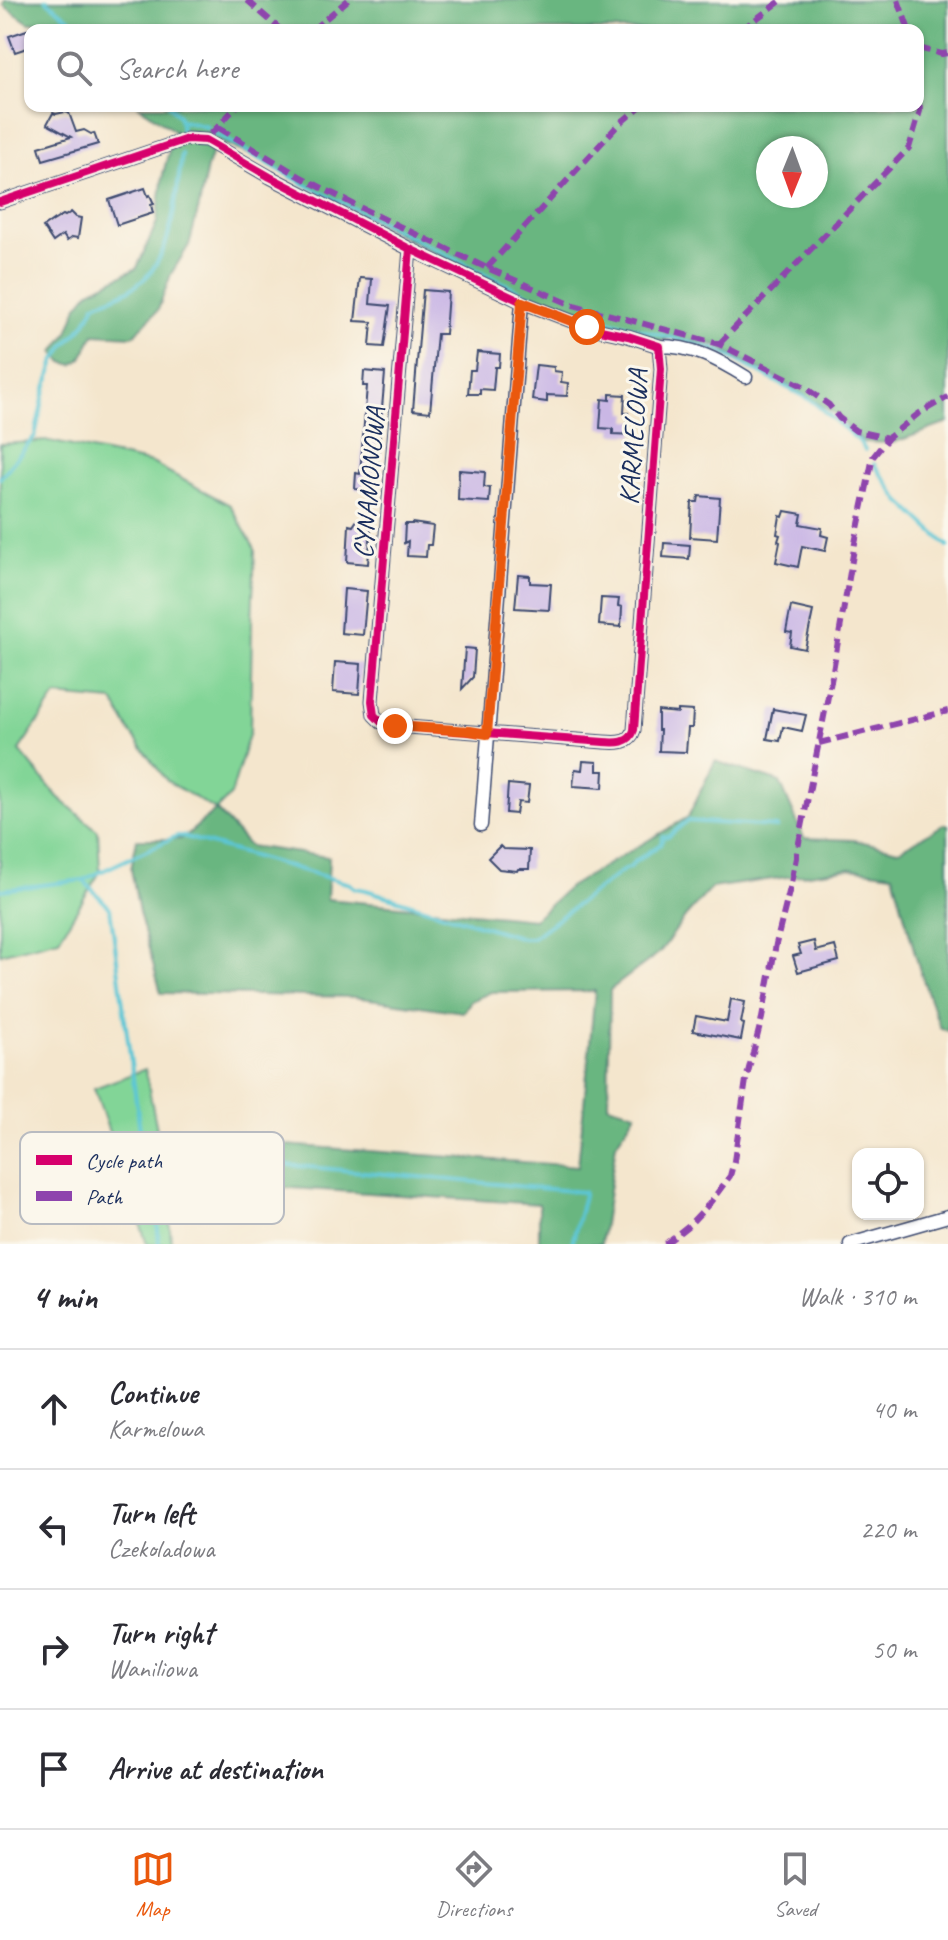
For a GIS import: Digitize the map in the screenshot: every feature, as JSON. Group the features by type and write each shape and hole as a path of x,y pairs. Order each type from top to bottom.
{"street":[{"name":"KARMELOWA","path":"0,202 187,139 206,140 270,177 410,249 522,302 587,327 659,346 661,369 632,736 618,743 487,734"},
{"name":"CYNAMONOWA","path":"410,249 372,708 377,720 395,726 487,734"},
{"path":"481,825 522,302"},
{"path":"659,346 713,357 746,377"},
{"path":"850,1244 948,1216"}],"green space":[{"path":"5,0 948,0 948,423 893,443 864,442 839,416 718,345 673,338 660,341 646,339 595,319 560,310 451,262 264,160 216,141 189,245 171,274 158,310 133,336 94,334 82,358 73,365 63,362 54,352 68,332 78,306 90,291 137,268 157,222 163,174 174,131 147,112 924,112 924,24 52,24 48,21 29,23 3,5"},
{"path":"49,441 152,463 230,505 255,549 250,731 231,795 216,810 167,781 131,733 113,701 56,696 19,750 58,797 98,831 100,872 59,939 0,954 0,444"},
{"path":"715,761 780,782 804,838 854,840 899,850 948,825 948,1031 940,1028 920,971 893,874 850,868 711,888 660,952 610,990 608,1105 636,1113 616,1144 601,1244 539,1244 539,1204 284,1188 284,1145 578,1166 595,991 491,992 471,1001 463,1012 354,997 161,993 131,869 137,839 182,839 216,810 249,846 329,857 327,899 534,919 569,887 688,817"},
{"path":"145,1069 157,1132 109,1132 94,1088"},
{"path":"140,1224 170,1224 171,1244 147,1244"}],"building":[{"path":"24,31 24,49 15,52 9,36"},
{"path":"53,113 69,113 76,132 84,130 94,133 98,144 43,160 39,147 71,137 47,124"},
{"path":"145,188 154,204 151,205 153,213 117,225 109,200"},
{"path":"71,212 81,218 78,238 72,237 67,241 63,235 53,242 43,227"},
{"path":"360,278 372,279 370,304 390,306 384,347 370,346 372,322 355,321"},
{"path":"423,290 448,292 445,334 437,334 430,412 413,410"},
{"path":"477,352 500,354 499,367 495,367 493,390 480,389 480,394 468,394 470,370 475,370"},
{"path":"536,365 554,367 554,371 562,372 561,382 568,383 567,396 547,395 547,402 532,400"},
{"path":"364,371 385,373 375,490 355,489 356,473 360,474 367,386 363,386"},
{"path":"610,394 625,395 624,413 628,413 627,421 635,421 634,435 613,434 613,429 600,428 602,399 610,400"},
{"path":"459,470 485,472 484,487 490,488 489,502 458,500"},
{"path":"699,496 720,498 717,539 690,537 692,502 698,502"},
{"path":"785,511 802,514 800,524 822,528 821,535 828,537 825,551 802,546 798,567 776,562 780,516 783,517"},
{"path":"357,520 371,527 368,564 347,562 349,525 353,526"},
{"path":"405,524 433,526 426,557 407,556"},
{"path":"664,543 690,545 689,559 663,557"},
{"path":"518,575 530,576 530,583 551,584 549,610 515,608"},
{"path":"344,589 367,591 363,635 341,633"},
{"path":"601,598 619,599 618,606 622,607 621,627 599,625"},
{"path":"791,606 813,611 805,649 790,646 792,633 786,632"},
{"path":"465,648 475,649 473,677 462,689"},
{"path":"335,662 361,664 359,694 333,692"},
{"path":"773,709 806,715 802,731 783,727 780,741 767,739"},
{"path":"678,710 693,711 686,752 659,751 658,711 678,713"},
{"path":"583,761 597,762 597,771 604,771 603,788 573,786 575,769 582,770"},
{"path":"508,784 529,786 527,803 518,802 516,814 506,813"},
{"path":"500,846 503,849 530,850 529,869 499,869 488,858"},
{"path":"814,941 816,951 835,946 839,961 798,972 793,956 801,954 798,945"},
{"path":"731,999 745,1002 741,1040 693,1031 696,1016 727,1022"}],"waterway":[{"path":"46,0 76,24"},
{"path":"175,112 180,119 182,136"},
{"path":"182,121 207,127"},
{"path":"216,134 306,185 524,293 564,309 717,350 812,401 859,441 865,450"},
{"path":"0,478 35,436 44,394 55,361 65,345 85,324 95,304 134,287 155,266 168,237 182,154"},
{"path":"874,464 900,501 948,546"},
{"path":"83,880 182,836 522,938 532,938 630,868 661,844 663,837 669,836 687,821 777,827"},
{"path":"0,889 83,880 110,908 140,1132"},
{"path":"284,1165 583,1192 572,1244"},
{"path":"157,1224 159,1244"}],"marked path":[{"path":"247,0 274,24"},
{"path":"319,24 348,0"},
{"path":"749,24 782,0"},
{"path":"898,0 907,24"},
{"path":"924,50 948,53"},
{"path":"211,134 231,112"},
{"path":"487,268 618,125 634,112"},
{"path":"719,344 909,148 920,112"},
{"path":"219,128 301,177 487,268 570,304 719,344 803,386 856,431 888,438"},
{"path":"665,1244 709,1204 730,1176 734,1161 746,1080 790,888 873,457 888,438 918,414 948,397"},
{"path":"819,743 948,711"}],"cycle path":[{"path":"0,202 187,139 206,140 270,177 410,249 522,302 587,327 659,346 661,369 634,730 626,740 609,742 395,726 381,722 374,715 372,701 410,249"}],"route":[{"path":"395,726 487,734 522,302 587,327"}]}
